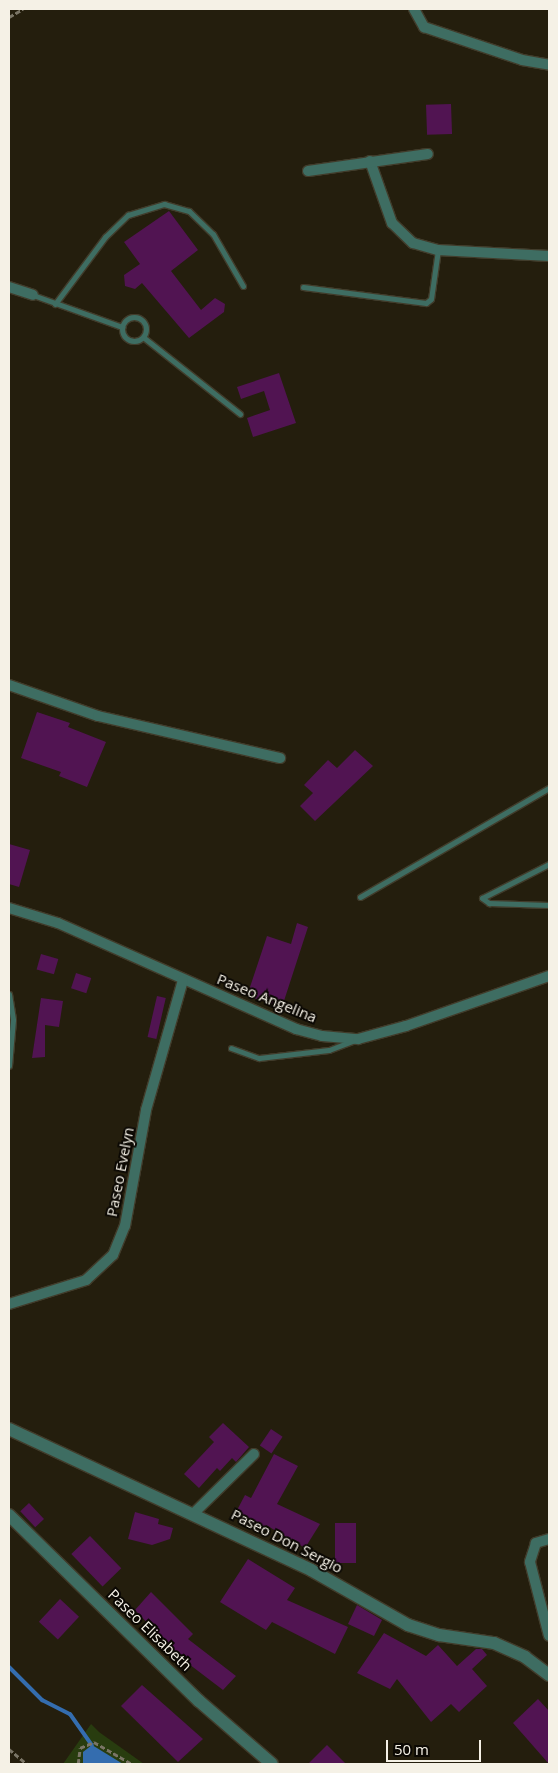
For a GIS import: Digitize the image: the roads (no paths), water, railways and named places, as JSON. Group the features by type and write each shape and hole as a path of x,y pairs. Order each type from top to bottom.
{"street":[{"path":"414,9 424,27 522,60 549,65"},
{"path":"308,171 428,154"},
{"path":"370,161 392,223 400,234 413,242 438,250 549,256"},
{"path":"9,287 33,296"},
{"path":"9,685 98,716 280,758"},
{"name":"Paseo Angelina","path":"9,908 58,923 296,1029 322,1036 358,1038 464,1008 549,976"},
{"name":"Paseo Evelyn","path":"9,1304 86,1280 113,1255 125,1226 146,1110 183,980"},
{"name":"Paseo Don Sergio","path":"9,1429 194,1513 311,1570 408,1625 432,1634 494,1643 525,1657 549,1676"},
{"path":"194,1513 254,1454"},
{"name":"Paseo Elisabeth","path":"9,1515 199,1701 272,1764"},
{"path":"549,1539 536,1543 530,1562 549,1636"}],"lane":[{"path":"55,304 104,237 128,215 164,204 189,211 213,234 243,286"},
{"path":"303,287 426,303 431,299 438,250"},
{"path":"33,296 122,327 129,340 143,337"},
{"path":"122,327 125,320 139,318 146,330 143,337"},
{"path":"143,337 240,414"},
{"path":"360,897 549,788"},
{"path":"549,864 482,898 489,903 549,905"},
{"path":"9,994 13,1020 9,1066"},
{"path":"231,1048 259,1058 328,1050 358,1038"}],"water":[{"path":"92,1745 123,1764 83,1764 83,1752"}],"waterway":[{"path":"9,1667 42,1700 70,1714 92,1745"}]}
